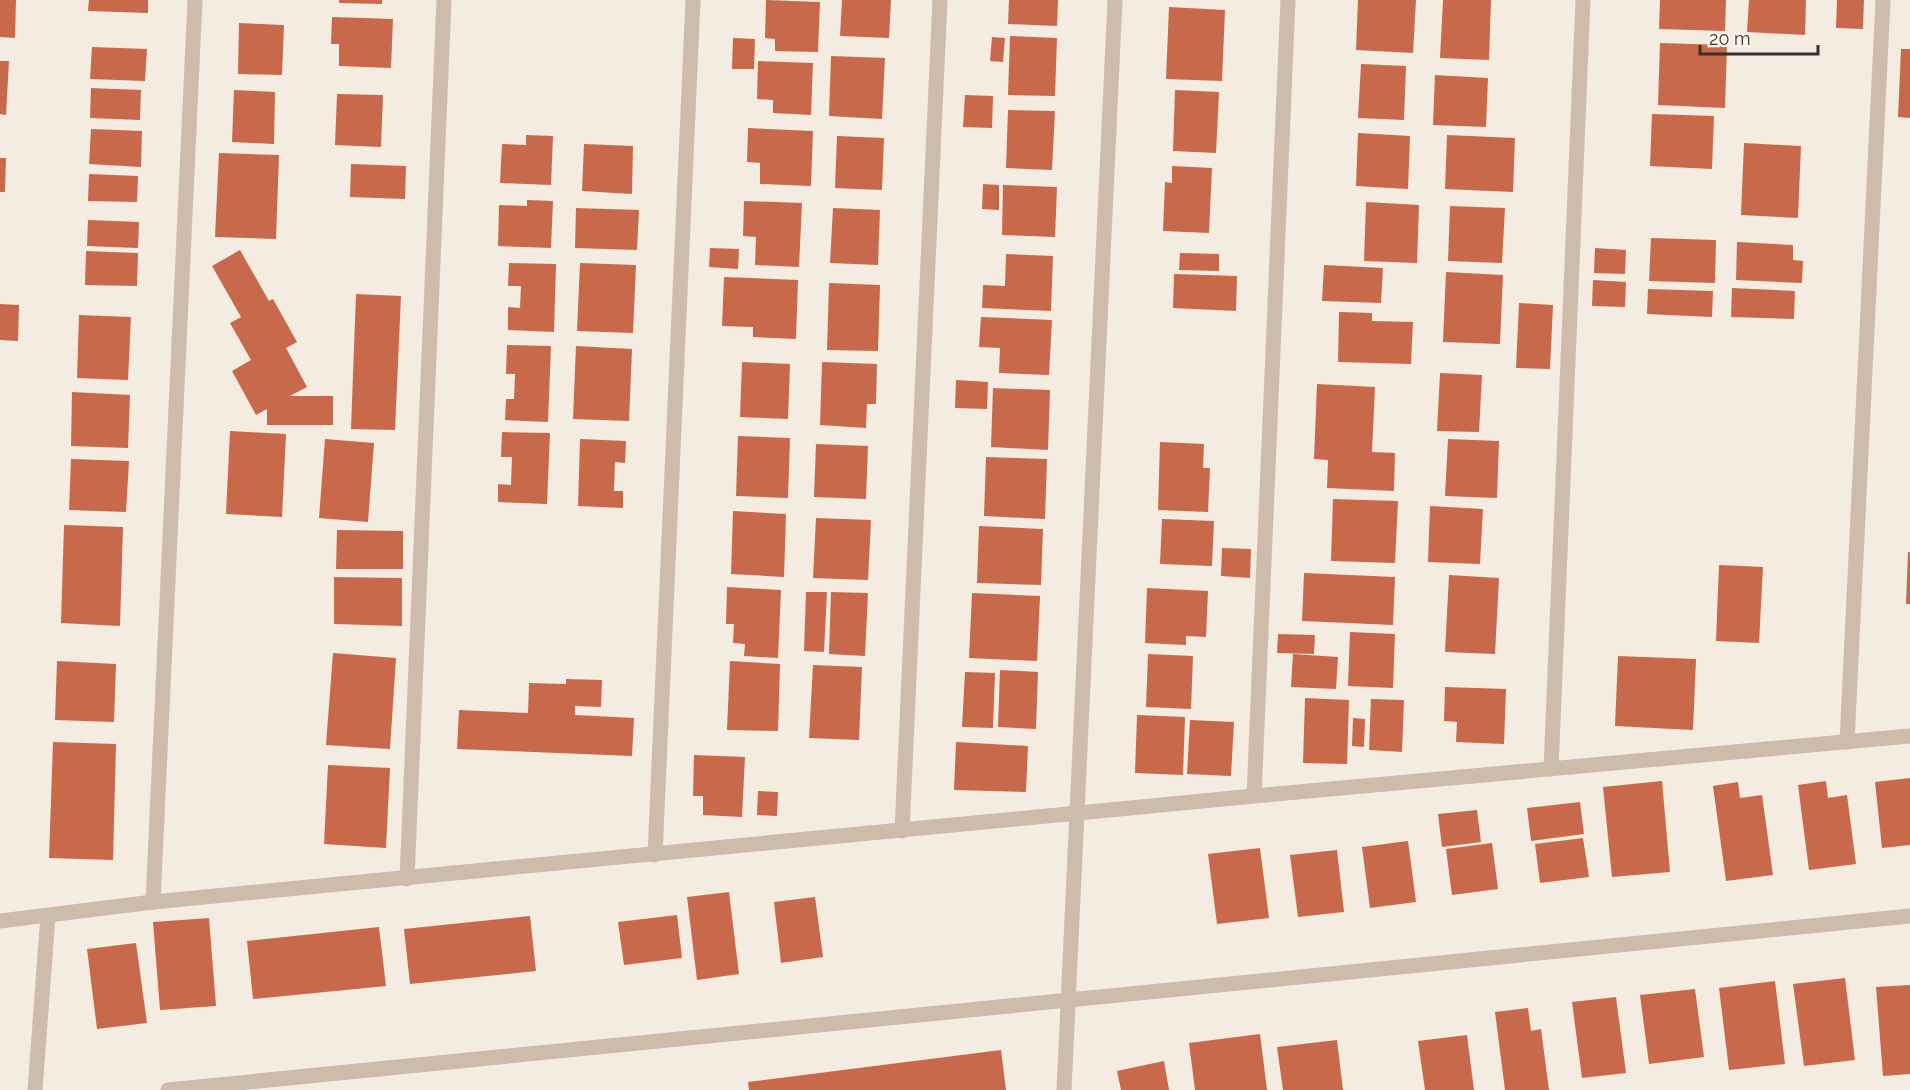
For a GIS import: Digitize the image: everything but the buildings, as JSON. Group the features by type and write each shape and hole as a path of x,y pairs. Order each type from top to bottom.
{"street":[{"path":"153,902 195,0"},
{"path":"406,879 444,0"},
{"path":"656,855 693,0"},
{"path":"902,831 940,0"},
{"path":"1064,1090 1115,0"},
{"path":"1254,796 1288,0"},
{"path":"1551,770 1583,0"},
{"path":"1847,742 1882,0"},
{"path":"0,921 153,902 1254,796 1910,736"},
{"path":"35,1090 48,916"},
{"path":"168,1090 1910,916"}]}
